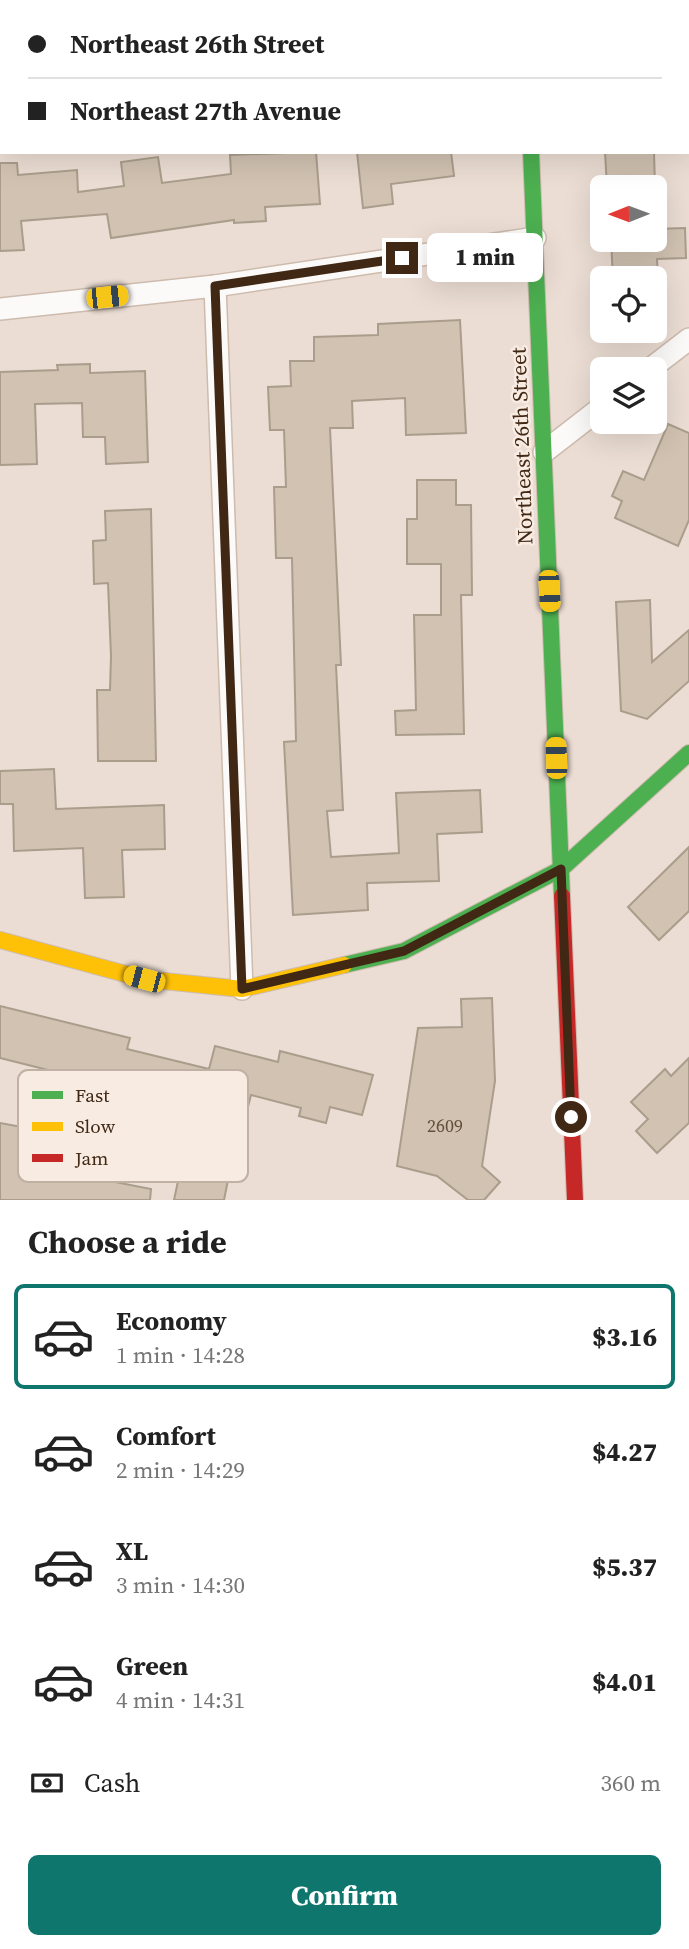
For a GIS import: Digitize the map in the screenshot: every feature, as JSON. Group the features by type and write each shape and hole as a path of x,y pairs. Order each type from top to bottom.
{"street":[{"name":"Northeast 26th Street","path":"531,154 575,1200"},
{"path":"0,309 215,286 535,238"},
{"path":"215,286 242,989"},
{"path":"666,357 689,339"},
{"path":"544,452 590,416"},
{"path":"0,940 144,979 242,989 404,951 561,869 689,753"}],"building":[{"path":"316,154 320,204 265,207 266,221 234,223 234,220 111,238 107,214 21,221 24,250 0,251 0,163 17,163 18,175 77,170 78,192 124,186 121,162 158,157 162,183 231,174 230,155"},
{"path":"357,154 451,154 454,176 391,184 393,204 363,208"},
{"path":"605,154 654,154 655,175 606,175"},
{"path":"685,228 686,258 657,259 657,266 612,266 612,252 667,252 667,229"},
{"path":"460,320 466,433 406,435 405,398 352,401 353,428 330,428 341,665 336,665 343,810 327,811 331,857 399,853 396,793 480,790 482,832 437,834 439,881 367,883 368,910 293,915 284,742 296,741 292,558 276,558 274,487 286,487 284,430 270,430 268,387 291,386 290,361 314,361 314,337 378,335 378,324"},
{"path":"90,364 90,373 145,371 148,462 106,464 105,437 83,437 82,403 35,404 37,464 0,465 0,372 58,370 57,365"},
{"path":"668,424 689,433 689,520 678,546 615,518 622,501 612,496 623,471 644,480 664,434 667,434"},
{"path":"417,480 456,480 456,505 471,505 472,595 461,595 464,734 396,735 395,711 416,710 414,615 441,615 441,564 407,564 407,519 417,519"},
{"path":"151,509 156,761 98,761 97,690 110,690 111,656 108,583 94,584 93,541 106,540 105,511"},
{"path":"650,600 652,662 689,630 689,681 647,719 621,711 616,602"},
{"path":"54,769 56,809 164,805 165,849 122,850 124,897 85,898 83,848 14,851 13,804 0,804 0,771"},
{"path":"689,847 689,911 659,940 628,907"},
{"path":"492,998 495,1081 482,1166 500,1182 484,1200 468,1200 437,1176 397,1166 418,1028 462,1027 461,999"},
{"path":"0,1006 130,1038 127,1049 209,1069 215,1046 278,1062 280,1051 373,1075 362,1115 330,1107 326,1123 299,1116 301,1108 251,1095 248,1107 248,1070 48,1070 0,1058"},
{"path":"689,1058 689,1123 657,1153 636,1131 648,1119 631,1102 665,1069 671,1076"},
{"path":"0,1123 18,1126 18,1182 115,1182 151,1189 150,1200 0,1200"},
{"path":"178,1182 228,1182 224,1200 174,1200"}],"traffic: fast":[{"path":"531,154 562,896"},
{"path":"344,965 404,951 561,869 689,753"}],"traffic: slow":[{"path":"0,940 144,979 242,989 344,965"}],"traffic: jam":[{"path":"562,896 575,1200"}],"route":[{"path":"402,258 215,286 242,989 404,951 561,869 571,1117"}]}
